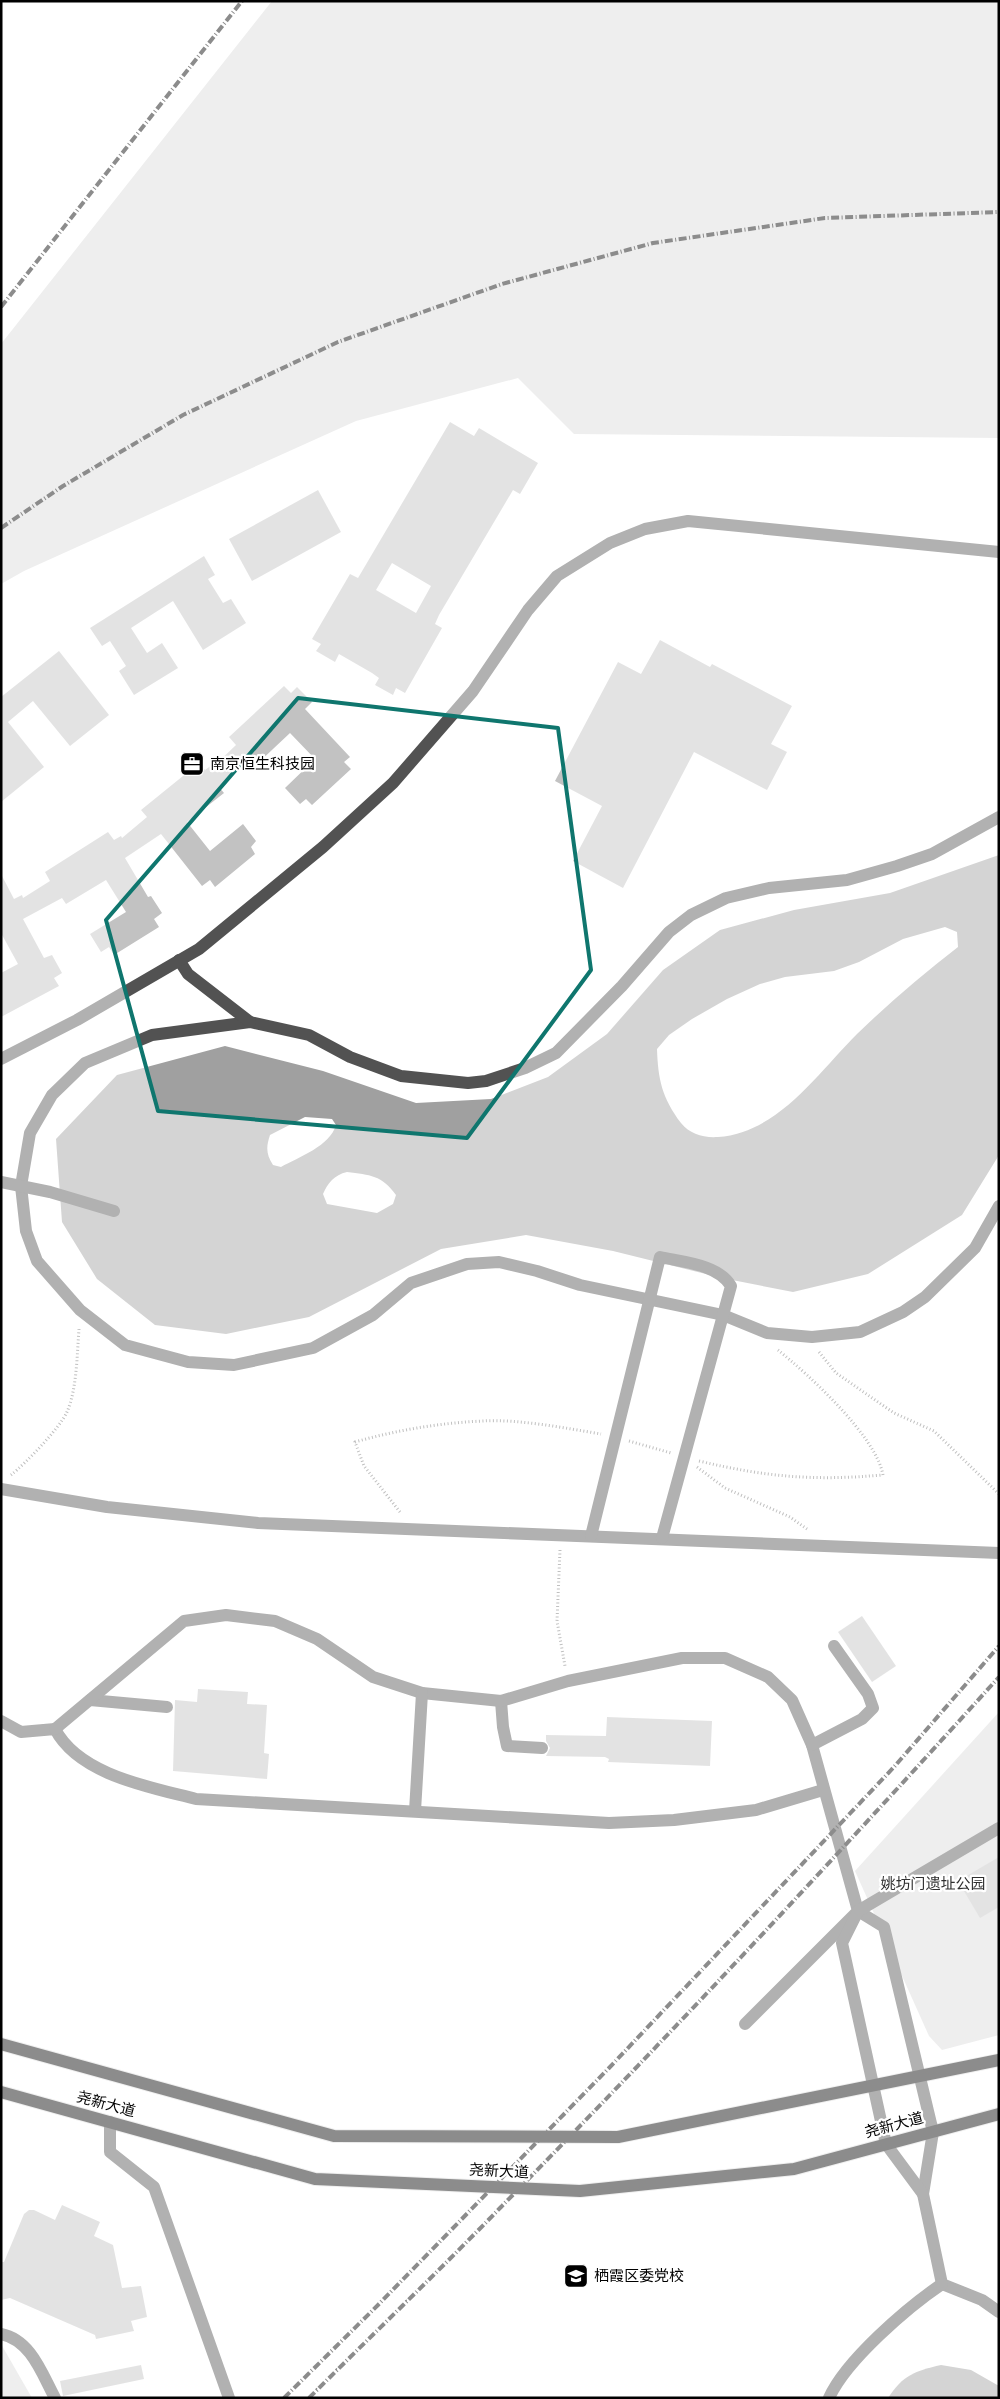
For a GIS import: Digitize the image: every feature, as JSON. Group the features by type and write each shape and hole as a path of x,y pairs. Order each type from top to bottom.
{"main road":[{"name":"尧新大道","path":"1,2044 334,2136 618,2137 999,2060"},
{"name":"尧新大道","path":"1,2092 315,2179 580,2191 794,2169 999,2114"}],"lane":[{"path":"1,1059 77,1020 199,949 324,847 393,783 473,691 528,610 558,576 610,543 644,529 688,521 999,552"},
{"path":"999,817 932,854 897,866 847,880 769,888 726,898 691,915 669,932 622,986 556,1053 525,1068 486,1081 468,1083 401,1076 350,1057 309,1035 250,1022 152,1036 85,1063 52,1095 30,1134 21,1186 26,1231 37,1261 80,1310 125,1346 188,1362 234,1365 313,1348 373,1315 411,1283 467,1264 499,1262 537,1271 580,1285 723,1314 767,1333 812,1337 860,1332 903,1312 925,1297 975,1248 999,1206"},
{"path":"178,960 188,974 250,1022"},
{"path":"1,1182 50,1192 114,1211"},
{"path":"591,1536 660,1258 710,1270 727,1279 731,1286 662,1538"},
{"path":"5,1483 107,1507 258,1523 560,1536 662,1538 999,1554"},
{"path":"1,1721 21,1732 54,1729 184,1621 226,1615 274,1622 292,1628 317,1639 373,1677 422,1693 501,1701 568,1681 682,1658 725,1658 768,1677 792,1700 812,1745 858,1911 884,1927 933,2132 923,2194 942,2284"},
{"path":"812,1745 862,1719 873,1708 868,1694 834,1646"},
{"path":"415,1811 422,1693"},
{"path":"90,1700 167,1707"},
{"path":"501,1701 507,1746 542,1748"},
{"path":"54,1729 62,1743 91,1766 150,1787 196,1798 609,1823 664,1820 756,1810 823,1790"},
{"path":"745,2024 858,1911 999,1828"},
{"path":"858,1911 842,1943 875,2086 886,2144 923,2194"},
{"path":"110,2122 110,2152 154,2187 229,2398"},
{"path":"942,2284 982,2300 999,2312"},
{"path":"829,2398 853,2364 891,2324 918,2300 942,2284"},
{"path":"1,2334 13,2336 31,2353 55,2398"}],"path":[{"path":"5,1483 28,1461 67,1412 76,1371 80,1310"},
{"path":"812,1337 813,1344 836,1373 894,1412 934,1430 999,1494"},
{"path":"415,1530 364,1466 355,1442 398,1430 484,1421 563,1427 615,1437 684,1457 748,1472 801,1478 839,1479 883,1475 880,1462 851,1421 818,1386 771,1345"},
{"path":"684,1457 725,1488 790,1516 812,1532"},
{"path":"560,1536 557,1621 568,1681"}],"highlighted area":[{"path":"298,698 558,728 591,970 467,1138 158,1111 106,920"}],"green space":[{"path":"272,1 999,1 999,438 574,434 518,378 356,421 24,571 1,584 1,344"},
{"name":"姚坊门遗址公园","path":"999,1712 999,2035 942,2050 929,2036 855,1871"},
{"path":"1,2344 32,2398 1,2398"}],"shaded area":[{"path":"999,855 999,1155 962,1215 868,1274 793,1292 722,1278 613,1251 526,1235 441,1249 309,1317 226,1334 155,1325 97,1279 62,1222 56,1139 117,1075 225,1046 323,1071 416,1103 491,1099 548,1077 607,1034 663,970 720,930 794,910 890,893","holes":["945,927 957,932 958,947 881,1011 812,1083 778,1113 760,1125 740,1133 718,1137 707,1137 697,1134 688,1130 681,1123 665,1097 658,1070 657,1049 669,1035 727,999 760,984 785,977 834,971 859,962 903,939","305,1117 332,1119 336,1125 333,1132 321,1145 281,1167 273,1165 269,1157 267,1147 270,1135","347,1172 375,1177 386,1183 396,1195 393,1204 377,1213 327,1204 323,1194 329,1183 338,1175"]},
{"path":"941,2365 971,2370 999,2386 999,2398 888,2398 899,2384 910,2375"}],"building":[{"path":"450,422 474,436 479,428 538,463 520,494 513,490 439,615 435,624 442,628 405,693 396,688 393,695 375,685 379,678 339,654 335,662 316,651 321,644 312,639 350,574 358,578","holes":["392,563 431,586 416,613 376,590"]},
{"path":"318,490 341,532 252,581 229,539"},
{"path":"204,556 215,575 208,579 223,603 231,599 246,623 203,650 173,601 131,628 147,653 162,643 178,668 134,695 119,671 126,666 110,641 102,646 90,628"},
{"path":"660,640 710,667 712,664 792,706 771,744 787,752 767,790 694,752 623,888 573,861 602,806 555,781 618,662 641,674"},
{"path":"59,651 109,715 70,746 33,701 8,722 44,767 1,802 1,697"},
{"path":"284,686 291,693 297,687 312,702 305,709 350,757 344,762 351,769 312,805 306,799 300,804 285,788 315,759 290,733 256,765 251,759 219,787 224,793 187,822 210,851 243,824 256,841 251,847 255,854 215,887 210,880 202,886 161,834 125,858 148,897 151,896 162,913 154,919 159,927 114,955 109,947 101,952 90,934 126,912 106,880 66,904 62,898 23,919 44,958 52,955 62,973 54,978 59,986 1,1017 1,973 18,964 1,933 1,874 14,899 22,895 23,898 50,881 45,872 108,832 114,840 121,836 122,838 147,817 141,810 199,763 205,770 212,765 213,767 236,745 229,737"},
{"path":"862,1616 896,1666 872,1682 838,1632"},
{"path":"198,1689 248,1692 247,1704 267,1705 264,1753 269,1754 267,1779 173,1771 175,1700 197,1702"},
{"path":"607,1717 712,1721 710,1766 608,1762 609,1759 605,1757 546,1756 550,1748 546,1741 546,1735 606,1736"},
{"path":"999,1857 999,1907 980,1918 958,1881"},
{"path":"62,2205 100,2222 94,2236 113,2245 122,2288 141,2286 147,2317 131,2321 134,2331 96,2339 95,2335 10,2298 1,2300 1,2262 4,2262 24,2214 29,2210 34,2210 55,2220"},
{"path":"141,2365 144,2379 63,2396 60,2381"}],"railway":[{"path":"1,307 242,1"},
{"path":"1,528 63,486 183,415 338,342 502,284 653,243 825,218 999,212"},
{"path":"284,2398 378,2305 609,2068 894,1767 999,1646"},
{"path":"309,2398 628,2077 815,1878 999,1677"}],"place":[{"name":"南京恒生科技园","path":"192,764"},
{"name":"栖霞区委党校","path":"576,2276"}]}
